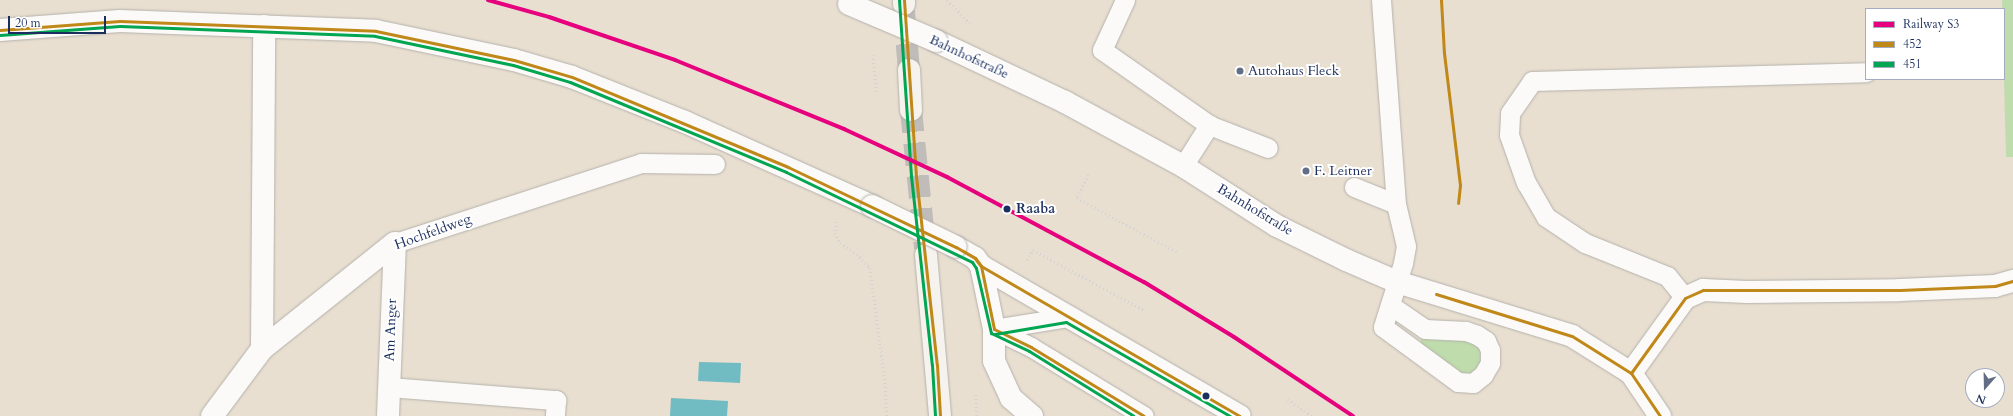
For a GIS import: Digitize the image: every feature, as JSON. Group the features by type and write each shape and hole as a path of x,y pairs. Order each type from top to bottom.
{"main road":[{"path":"909,70 911,110"},
{"path":"926,256 940,416"}],"street":[{"name":"Bahnhofstraße","path":"845,2 936,41 1065,102 1183,166 1277,226 1346,260 1397,282 1572,336 1631,372 1660,416"},
{"path":"0,30 120,21 376,31 514,60 572,77 678,120 872,206 956,247 975,258 982,266 1240,416"},
{"path":"262,349 264,26"},
{"name":"Hochfeldweg","path":"212,416 262,349 395,243"},
{"name":"Am Anger","path":"388,416 395,243"},
{"path":"982,266 994,329 994,361 1011,398 1032,416"},
{"path":"1631,372 1685,298 1703,290 1747,292 1900,290 1995,286 2013,281"}],"lane":[{"path":"1125,0 1102,50 1209,125 1268,148"},
{"path":"1381,0 1396,204 1406,246 1383,327 1458,382 1473,383 1483,375 1490,364 1490,350 1482,338 1466,331 1426,329 1390,305"},
{"path":"1685,298 1667,276 1585,243 1546,217 1526,183 1509,135 1510,113 1532,81 1865,72"},
{"path":"1183,166 1209,125"},
{"name":"Hochfeldweg","path":"395,243 641,163 715,164"},
{"path":"1354,187 1396,204"},
{"path":"994,329 1067,316"},
{"path":"994,329 1032,347 1144,416"},
{"path":"389,387 556,400 555,416"}],"path":[{"path":"947,0 968,23 975,26"},
{"path":"873,55 877,95"},
{"path":"1089,175 1077,198 1179,253"},
{"path":"848,196 835,233 840,243 857,254 870,268 885,379 887,416"},
{"path":"1029,256 1033,250 1144,310"},
{"path":"1288,399 1311,416"}],"green space":[{"path":"2002,0 2013,0 2013,157 2006,157 2004,80 2005,8 2002,8"},
{"path":"1427,336 1465,337 1480,348 1480,364 1471,373 1462,374 1420,345 1421,339"}],"water":[{"path":"699,362 741,363 740,383 698,381"},
{"path":"671,398 728,401 727,416 670,416"}],"tunnel":[{"path":"904,11 909,70"},
{"path":"911,110 925,248"}],"rail line":[{"name":"S3","path":"488,0 549,17 675,60 844,129 947,177 1144,282 1234,337 1353,416"}],"transit line":[{"name":"451","path":"899,0 911,176 932,365 935,416"},
{"name":"452","path":"904,0 916,176 937,365 940,416"},
{"name":"452","path":"1441,0 1444,53 1460,185 1458,203"},
{"name":"452","path":"0,30 120,21 376,31 514,60 572,77 788,167 956,247 975,258 981,266 1240,416"},
{"name":"451","path":"0,35 120,26 375,36 513,65 570,82 786,172 972,262 976,268 991,333 1029,351 1134,416"},
{"name":"452","path":"963,251 975,258 981,266 994,329 1031,347 1144,416"},
{"name":"452","path":"1631,373 1685,298 1703,290 1900,290 1995,286 2013,281"},
{"name":"452","path":"1436,294 1572,336 1631,373 1660,416"},
{"name":"451","path":"995,334 1066,322 1230,416"}],"place":[{"name":"Autohaus Fleck","path":"1240,71"},
{"name":"F. Leitner","path":"1306,171"},
{"name":"Raaba","path":"1007,209"}]}
